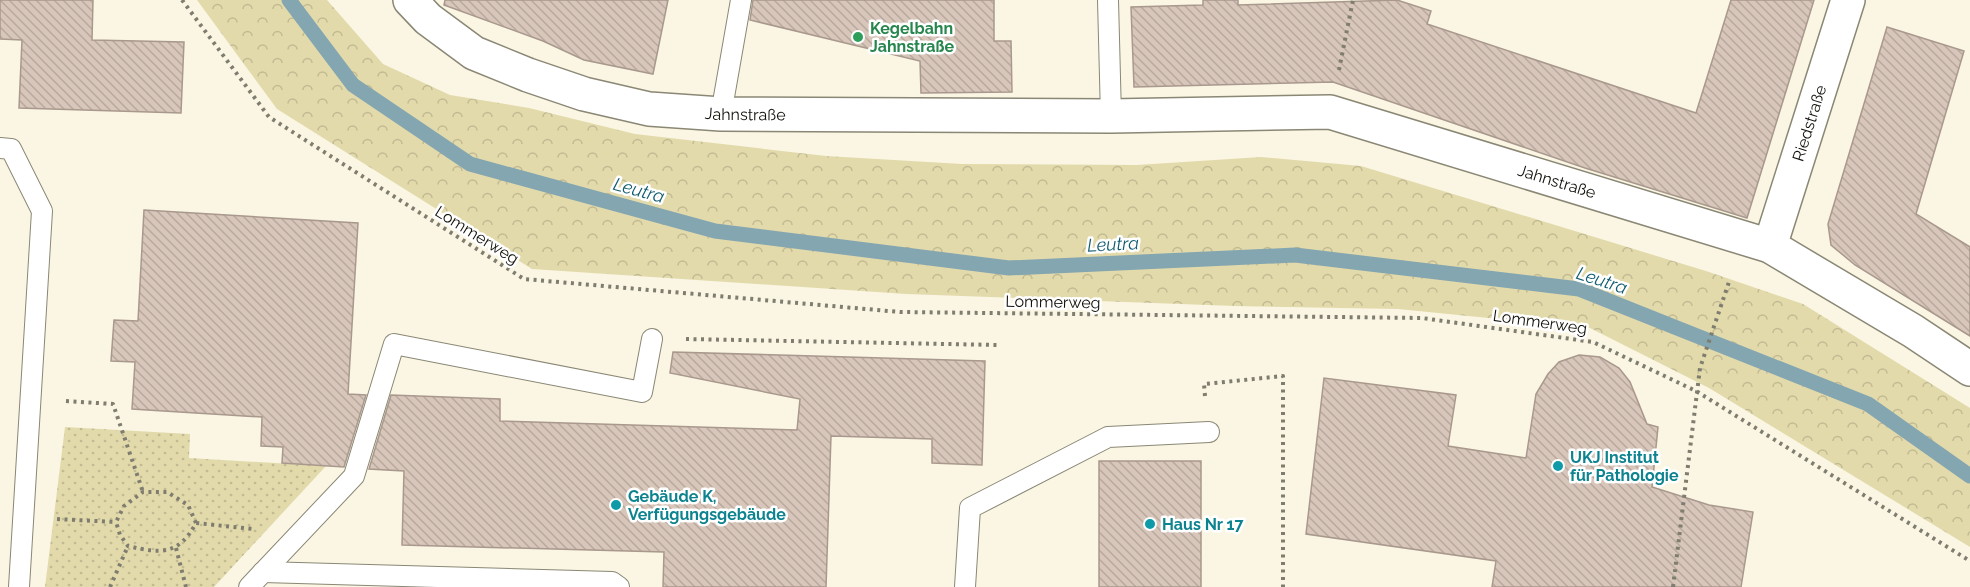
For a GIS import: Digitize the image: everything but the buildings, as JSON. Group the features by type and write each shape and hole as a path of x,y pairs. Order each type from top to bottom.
{"street":[{"name":"Jahnstraße","path":"410,0 428,19 474,53 528,75 585,94 649,109 721,114 1111,116 1330,112 1770,246 1912,331 1970,369"},
{"name":"Riedstraße","path":"1770,246 1848,0"}],"lane":[{"path":"721,114 741,0"},
{"path":"1108,0 1111,116"},
{"path":"0,148 10,149 42,211 19,587"},
{"path":"249,587 354,476 394,344 642,392 652,339"},
{"path":"965,587 970,508 1108,437 1209,432"},
{"path":"263,572 612,582 619,587"}],"path":[{"name":"Lommerweg","path":"182,0 269,117 524,279 900,312 1422,318 1593,342 1696,391 1970,561"},
{"path":"1338,74 1353,0"},
{"path":"1673,587 1696,391 1700,368 1717,316"},
{"path":"652,339 998,345"},
{"path":"1209,432 1204,384 1283,376 1283,587"},
{"path":"31,399 113,404 143,492"},
{"path":"143,492 167,492 188,506 196,523 190,534 176,548 152,552 128,546 120,535 116,522 124,506 143,492"},
{"path":"24,517 116,522"},
{"path":"196,523 299,534"},
{"path":"110,587 128,546"},
{"path":"176,548 186,587"}],"green space":[{"path":"197,0 327,0 383,64 450,95 529,108 635,134 826,156 962,164 1137,165 1261,157 1361,166 1706,271 1803,304 1970,408 1970,547 1709,388 1590,328 1398,309 1235,306 906,294 532,269 277,109"},
{"path":"65,427 190,434 189,458 326,466 214,587 45,587"}],"waterway":[{"name":"Leutra","path":"289,0 353,85 470,164 715,231 1009,268 1295,255 1579,289 1868,404 1970,476"}],"place":[{"name":"Kegelbahn Jahnstraße","path":"858,37"},
{"name":"UKJ Institut für Pathologie","path":"1558,466"},
{"name":"Gebäude K, Verfügungsgebäude","path":"616,505"},
{"name":"Haus Nr 17","path":"1150,524"}]}
